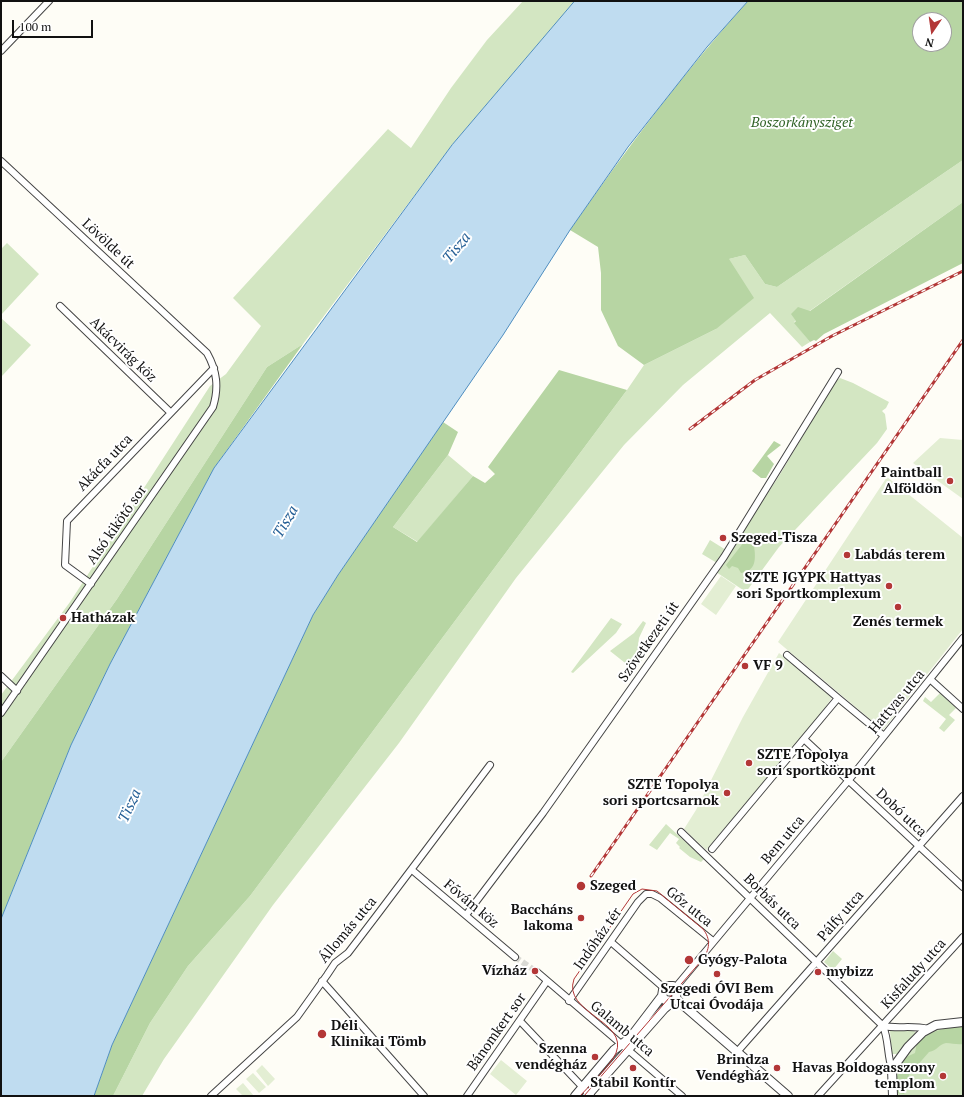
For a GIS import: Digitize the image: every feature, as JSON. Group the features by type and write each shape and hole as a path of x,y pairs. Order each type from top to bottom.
{"street":[{"path":"1,51 50,1"},
{"name":"Lövölde út","path":"1,161 198,345"},
{"name":"Akácvirág köz","path":"60,306 170,412"},
{"name":"Alsó kikötő sor","path":"1,713 213,407 217,386 214,368 207,353 198,345"},
{"name":"Akácfa utca","path":"90,584 64,565 67,521 170,412 214,368"},
{"name":"Szövetkezeti út","path":"466,915 543,813 724,557 838,372"},
{"name":"Hattyas utca","path":"848,781 931,680 963,638"},
{"path":"787,655 884,736"},
{"path":"1,676 17,690"},
{"path":"931,680 963,708"},
{"path":"712,849 805,740 838,698"},
{"name":"Dobó utca","path":"805,740 963,887"},
{"name":"Állomás utca","path":"211,1096 297,1017 322,981 336,963 348,953 490,765"},
{"name":"Bem utca","path":"675,988 848,781"},
{"name":"Pálfy utca","path":"737,1052 963,796"},
{"name":"Borbás utca","path":"681,832 883,1026"},
{"name":"Fővám köz","path":"412,870 515,957"},
{"name":"Gőz utca","path":"650,893 660,898 713,941"},
{"name":"Indóház tér","path":"569,1001 642,898 650,893"},
{"name":"Kisfaludy utca","path":"818,1096 963,938"},
{"path":"611,942 663,992 667,1001 674,1000 788,1096"},
{"path":"538,972 547,981"},
{"path":"322,981 424,1096"},
{"name":"Galamb utca","path":"547,981 682,1096"},
{"name":"Bánomkert sor","path":"467,1096 547,981"},
{"path":"520,1020 583,1087 589,1095 628,1049 674,1000 678,992 675,988 668,986 630,1038 620,1044 583,1087 576,1096"},
{"path":"892,1069 908,1047 928,1029 936,1026 963,1022"},
{"path":"883,1026 892,1028 918,1026 928,1029"},
{"path":"883,1026 886,1033 888,1060 892,1069 893,1096"}],"green space":[{"path":"523,1 575,1 452,145 303,344 267,367 117,599 1,762 1,695 70,602 210,386 226,374 261,326 233,298 388,129 411,148 451,88 487,40"},
{"name":"Boszorkánysziget","path":"748,1 963,1 963,160 777,287 765,284 745,255 729,259 754,298 716,329 644,365 618,346 601,310 601,273 598,247 570,230 656,112"},
{"path":"963,160 963,202 794,322 810,342 802,347 770,313 683,385 624,445 516,578 399,743 273,905 164,1059 142,1096 113,1096 150,1023 188,966 250,896 627,390 644,365 716,329 729,259 745,255 765,284 777,287"},
{"path":"963,202 963,263 824,334 816,341 814,340 810,342 794,323 796,321 791,314 798,307 810,311"},
{"path":"7,243 39,274 1,315 1,249"},
{"path":"1,318 31,345 1,377"},
{"path":"303,344 214,468 110,664 71,745 1,919 1,762 117,599 267,367"},
{"path":"559,370 627,390 250,896 188,966 150,1023 113,1096 94,1096 112,1045 313,615 338,575 443,422 458,432 448,455 393,527 417,542 473,476 485,483 495,474 488,467"},
{"path":"840,378 853,383 889,402 886,408 882,411 885,414 887,429 877,443 779,547 746,592 716,572 779,476 835,382"},
{"name":"Paintball Alföldön","path":"940,438 963,440 963,499 913,463"},
{"path":"774,441 781,445 767,456 774,464 766,478 761,478 752,471"},
{"path":"448,455 473,476 418,542 393,527"},
{"name":"SZTE JGYPK Hattyas sori Sportkomplexum","path":"887,477 963,538 963,629 883,730 778,642"},
{"path":"710,540 726,550 717,563 702,554"},
{"path":"744,542 754,546 755,560 750,570 741,573 738,568 732,566 729,569 726,565"},
{"path":"721,576 736,586 716,615 701,604"},
{"path":"611,618 622,624 616,633 573,673 571,672"},
{"path":"643,621 646,623 639,638 638,646 642,660 634,670 610,651 634,633"},
{"name":"SZTE Topolya sori sportközpont","path":"779,653 833,696 819,717 706,850 684,829 696,810 743,717"},
{"path":"940,693 956,708 949,715 955,720 944,732 939,728 946,719 923,701 925,697 931,702"},
{"path":"666,824 704,859 701,862 690,857 679,848 680,847 676,843 679,839 670,833 657,850 649,845"},
{"path":"833,951 842,959 833,970 824,962"},
{"path":"963,1022 963,1096 893,1096 891,1075 923,1032"},
{"path":"963,1027 963,1044 946,1043 929,1052 909,1075 907,1090 904,1094 896,1093 895,1080 904,1058 915,1053 917,1042 938,1030"},
{"path":"912,1029 916,1033 897,1054 892,1054 890,1031"},
{"path":"501,1060 527,1081 516,1095 490,1074"},
{"path":"262,1065 275,1079 268,1086 256,1071"},
{"path":"253,1073 266,1087 259,1093 246,1079"},
{"path":"243,1083 254,1096 243,1096 236,1089"}],"water":[{"name":"Tisza","path":"575,1 748,1 707,47 628,147 570,230 503,335 338,575 313,615 112,1045 94,1096 1,1096 1,919 71,745 110,664 214,468 452,145"}],"tunnel":[{"path":"515,957 537,972"}],"tram line":[{"path":"580,1096 613,1058 616,1053 617,1042 613,1033 605,1024 585,1009 577,1000 573,991 574,979 633,894 642,889 657,891 703,929 706,933 708,941 707,952 702,960 584,1096"}],"railway":[{"path":"690,429 755,380 832,336 963,271"},
{"path":"591,876 963,340"}],"place":[{"name":"Paintball Alföldön","path":"950,481"},
{"name":"Szeged-Tisza","path":"723,538"},
{"name":"Labdás terem","path":"847,555"},
{"name":"SZTE JGYPK Hattyas sori Sportkomplexum","path":"889,586"},
{"name":"Zenés termek","path":"898,607"},
{"name":"Hatházak","path":"63,618"},
{"name":"VF 9","path":"745,666"},
{"name":"SZTE Topolya sori sportközpont","path":"749,763"},
{"name":"SZTE Topolya sori sportcsarnok","path":"727,793"},
{"name":"Szeged","path":"581,886"},
{"name":"Baccháns lakoma","path":"581,918"},
{"name":"Gyógy-Palota","path":"689,960"},
{"name":"Vízház","path":"535,971"},
{"name":"mybizz","path":"818,972"},
{"name":"Szegedi ÓVI Bem Utcai Óvodája","path":"717,974"},
{"name":"Déli Klinikai Tömb","path":"322,1034"},
{"name":"Szenna vendégház","path":"595,1057"},
{"name":"Stabil Kontír","path":"633,1068"},
{"name":"Brindza Vendégház","path":"777,1068"},
{"name":"Havas Boldogasszony templom","path":"943,1076"}]}
